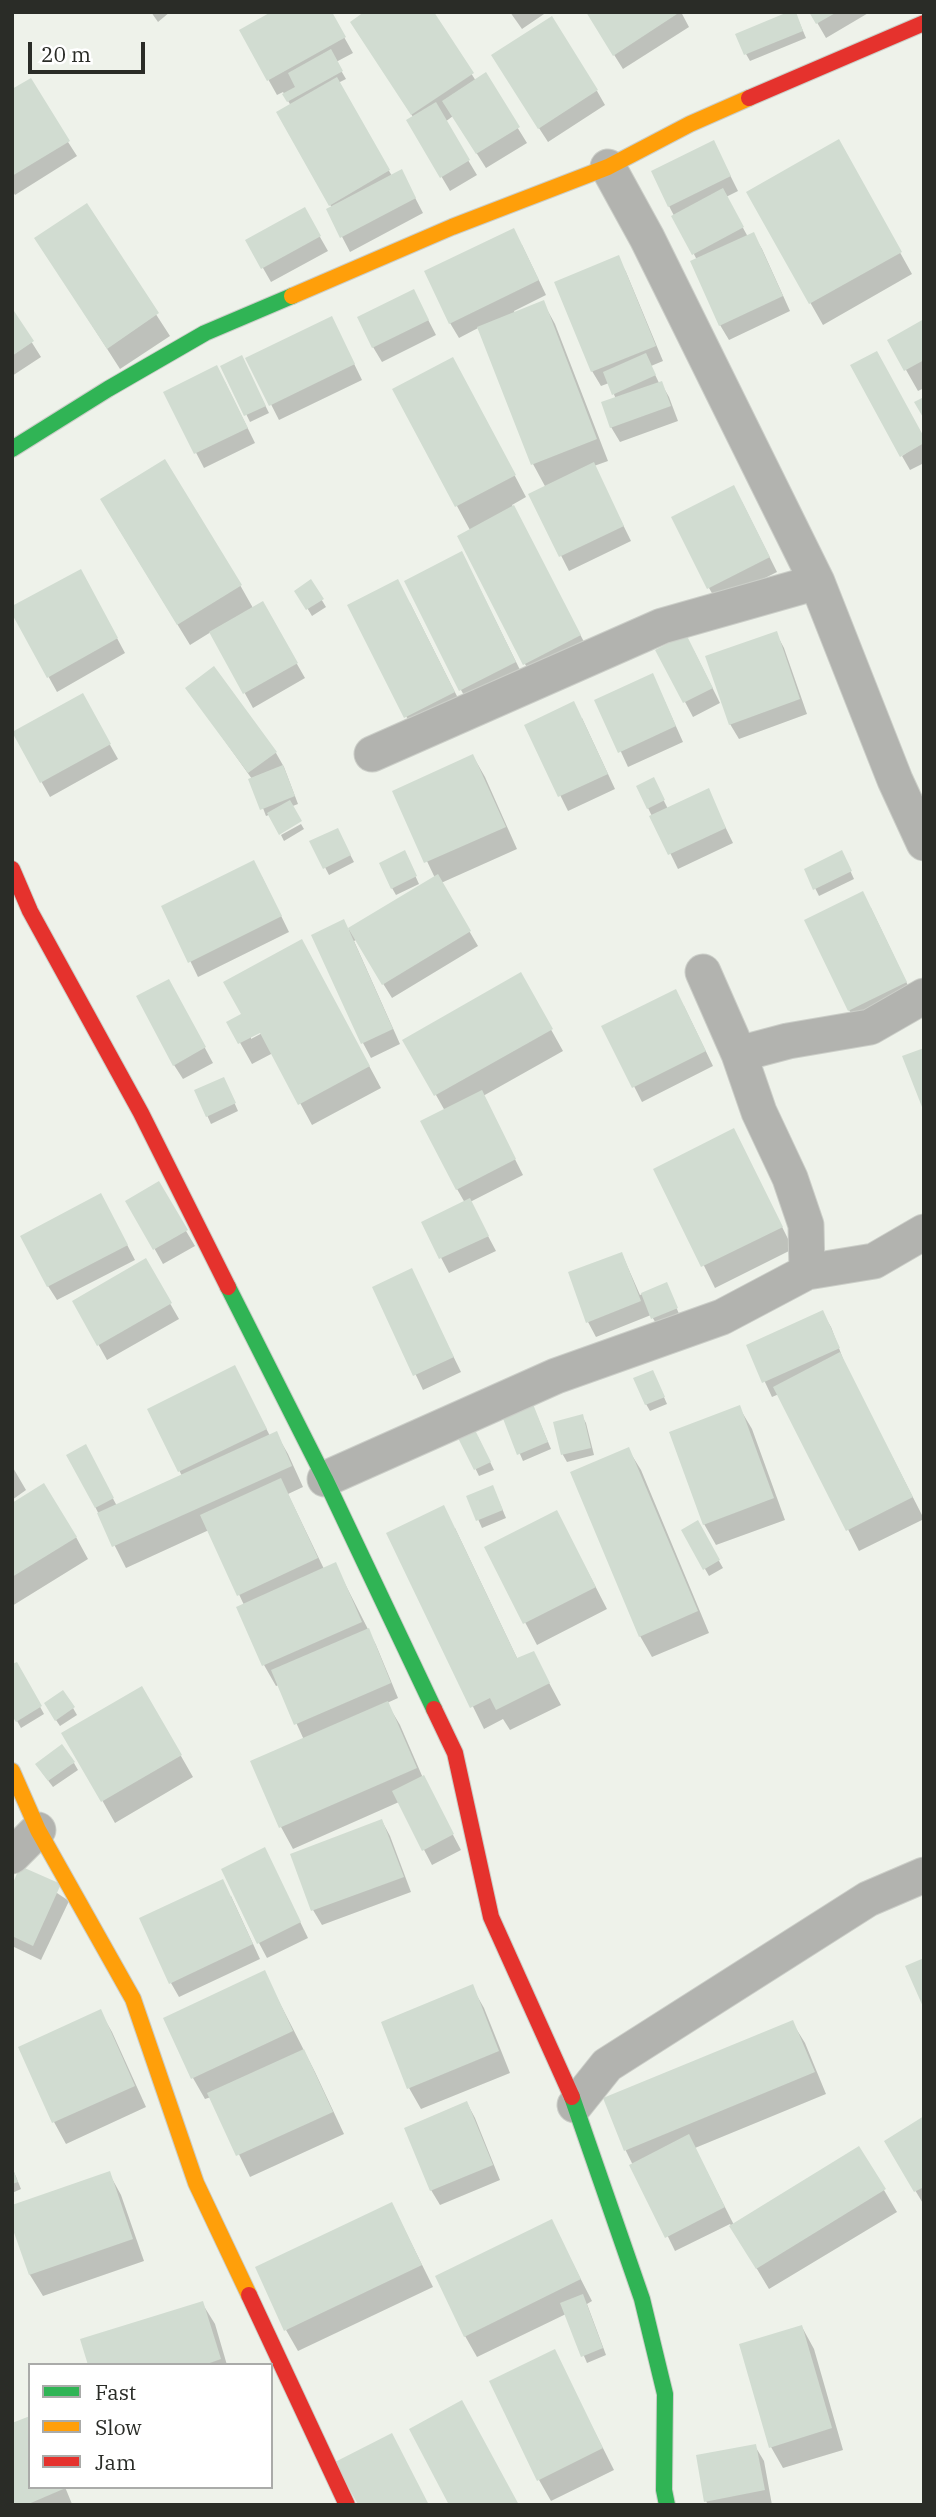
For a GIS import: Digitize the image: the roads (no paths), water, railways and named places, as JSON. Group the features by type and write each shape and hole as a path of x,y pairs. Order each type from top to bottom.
{"street":[{"path":"12,449 96,396 205,333 452,226 608,167 691,124 924,23"},
{"path":"608,167 647,238 817,582 895,780 924,843"},
{"path":"372,754 662,626 817,582"},
{"path":"12,869 30,911 141,1112 325,1479 455,1753 491,1917 575,2105 642,2299 665,2395 664,2490 667,2505"},
{"path":"703,972 739,1054 759,1112 790,1178 806,1225 807,1272"},
{"path":"739,1054 788,1041 870,1027 924,996"},
{"path":"325,1479 556,1376 722,1317 807,1272 874,1261 924,1232"},
{"path":"12,1771 38,1830 133,1999 197,2183 347,2505"},
{"path":"12,1856 38,1830"},
{"path":"575,2105 607,2065 868,1899 924,1875"}]}
